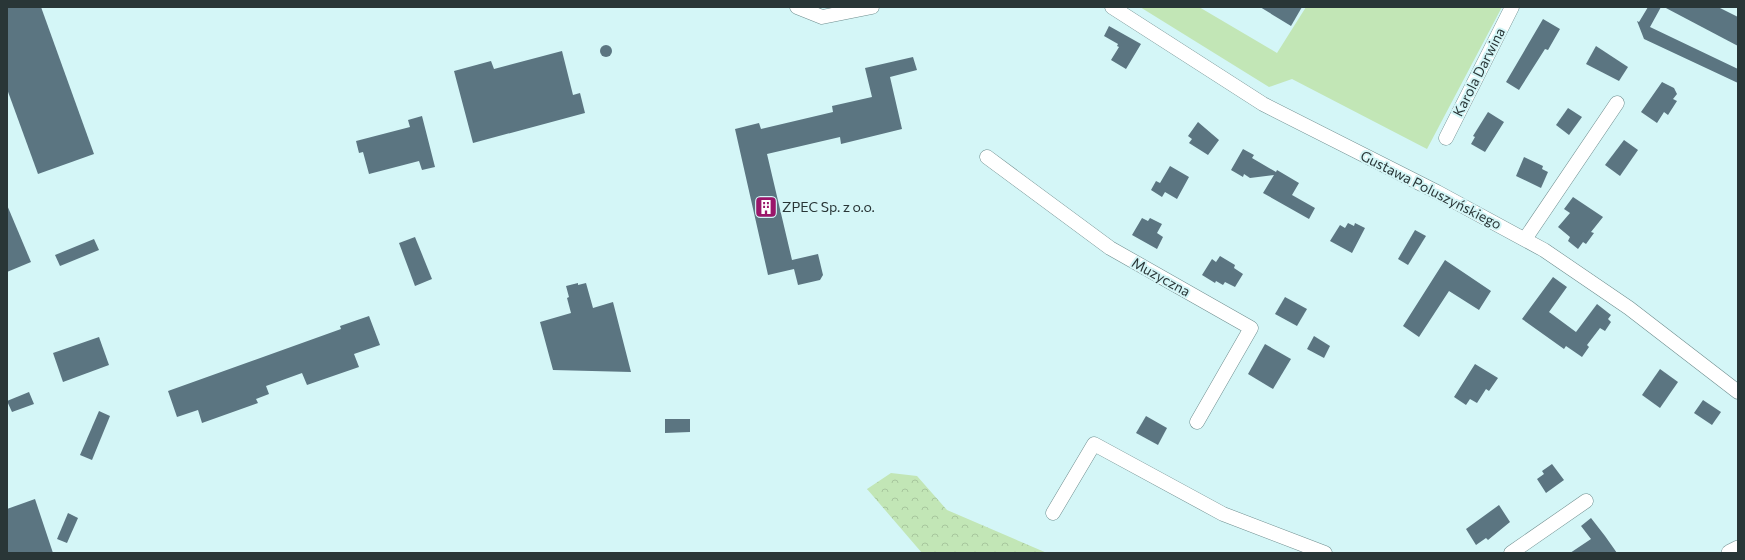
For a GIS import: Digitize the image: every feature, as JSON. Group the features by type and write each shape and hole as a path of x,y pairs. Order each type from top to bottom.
{"street":[{"path":"797,7 822,17 872,7"},
{"name":"Gustawa Poluszyńskiego","path":"1112,7 1263,104 1437,192 1525,239 1629,308 1738,392"},
{"name":"Karola Darwina","path":"1446,138 1512,7"},
{"path":"1525,239 1617,103"},
{"name":"Muzyczna","path":"988,157 1110,248 1251,328 1197,422"},
{"path":"1053,513 1094,444 1223,514 1326,553"},
{"path":"1511,553 1586,501"},
{"path":"1730,553 1738,549"}],"green space":[{"path":"1140,7 1199,7 1277,53 1306,7 1502,7 1427,149 1292,79 1269,87"},
{"path":"891,473 917,476 947,510 1047,553 922,553 867,489"}],"building":[{"path":"7,7 41,7 94,154 38,174 7,89"},
{"path":"1260,7 1302,7 1291,26"},
{"path":"1648,7 1661,7 1650,27 1738,69 1738,83 1644,39 1637,21 1639,22"},
{"path":"1664,7 1718,7 1738,17 1738,46"},
{"path":"1543,19 1560,29 1548,50 1545,49 1519,90 1506,82"},
{"path":"1109,26 1141,44 1126,69 1111,60 1119,47 1117,46 1118,44 1104,36"},
{"path":"604,45 608,45 612,51 608,57 604,57 600,53 600,49"},
{"path":"1596,46 1628,67 1619,81 1586,64"},
{"path":"562,51 573,95 580,93 585,113 473,143 454,71 491,61 494,69"},
{"name":"ZPEC Sp. z o.o.","path":"913,57 917,70 890,77 902,129 841,144 840,137 767,154 792,260 818,254 823,275 820,280 798,285 794,269 768,275 735,129 759,123 761,129 833,112 832,106 872,97 865,68"},
{"path":"1662,82 1674,88 1677,94 1673,99 1677,101 1668,115 1664,112 1657,123 1641,112"},
{"path":"1568,108 1582,117 1569,135 1556,125"},
{"path":"1488,112 1504,122 1485,152 1471,144 1475,137 1473,136"},
{"path":"422,116 435,167 422,170 419,161 369,174 363,152 359,153 356,141 410,127 408,120"},
{"path":"1198,122 1219,140 1208,155 1189,143 1192,139 1188,136"},
{"path":"1624,140 1638,150 1620,176 1605,165"},
{"path":"1243,149 1254,155 1252,158 1299,183 1292,195 1315,208 1309,219 1263,193 1274,175 1250,178 1244,174 1243,177 1231,170"},
{"path":"1524,157 1543,166 1542,169 1548,172 1541,188 1516,176"},
{"path":"1170,166 1189,177 1177,199 1165,192 1162,197 1151,190 1156,181 1160,183"},
{"path":"1573,197 1603,217 1591,232 1594,233 1586,244 1583,242 1578,249 1568,241 1570,237 1558,227 1570,213 1564,209"},
{"path":"7,205 31,262 7,272"},
{"path":"1142,218 1148,221 1150,218 1162,224 1157,233 1163,237 1157,249 1132,235"},
{"path":"1348,223 1354,226 1355,223 1365,228 1352,253 1330,241 1340,225 1345,228"},
{"path":"1415,230 1426,236 1408,265 1398,259"},
{"path":"415,237 432,279 415,286 399,243"},
{"path":"94,239 99,250 60,266 55,255"},
{"path":"1220,256 1235,265 1234,268 1243,274 1235,287 1225,282 1223,285 1216,281 1215,283 1202,275 1212,259 1216,262"},
{"path":"1445,260 1491,291 1479,310 1449,291 1419,337 1403,326"},
{"path":"1553,277 1567,287 1549,312 1576,332 1597,304 1611,315 1608,319 1611,322 1605,331 1600,328 1587,345 1589,347 1582,357 1566,346 1564,349 1522,319"},
{"path":"578,283 578,285 586,283 593,308 613,302 631,372 553,370 540,322 571,313 567,298 569,297 566,286"},
{"path":"1285,297 1307,309 1297,326 1275,314"},
{"path":"369,316 380,345 354,354 359,367 307,385 302,373 266,386 269,394 256,399 258,403 202,423 198,410 177,417 168,391 341,329 340,326"},
{"path":"1314,336 1330,346 1324,358 1307,349"},
{"path":"99,337 109,365 63,382 53,353"},
{"path":"1265,344 1291,359 1273,389 1248,374"},
{"path":"1475,364 1498,378 1489,391 1486,389 1477,403 1470,399 1466,405 1454,397"},
{"path":"1660,369 1678,382 1660,408 1642,395"},
{"path":"29,392 34,404 12,412 7,401"},
{"path":"1703,400 1721,412 1712,425 1694,413"},
{"path":"99,411 110,416 92,460 80,455"},
{"path":"1146,416 1167,428 1158,445 1136,433"},
{"path":"665,419 690,419 690,432 665,433"},
{"path":"1552,464 1564,480 1546,493 1537,479 1544,474 1542,471"},
{"path":"35,499 53,553 7,553 7,509"},
{"path":"1499,505 1510,522 1488,540 1486,538 1476,545 1466,529"},
{"path":"68,513 78,518 67,543 57,539"},
{"path":"1591,518 1617,553 1570,553 1591,539 1581,526"}],"place":[{"name":"ZPEC Sp. z o.o.","path":"766,207"}]}
